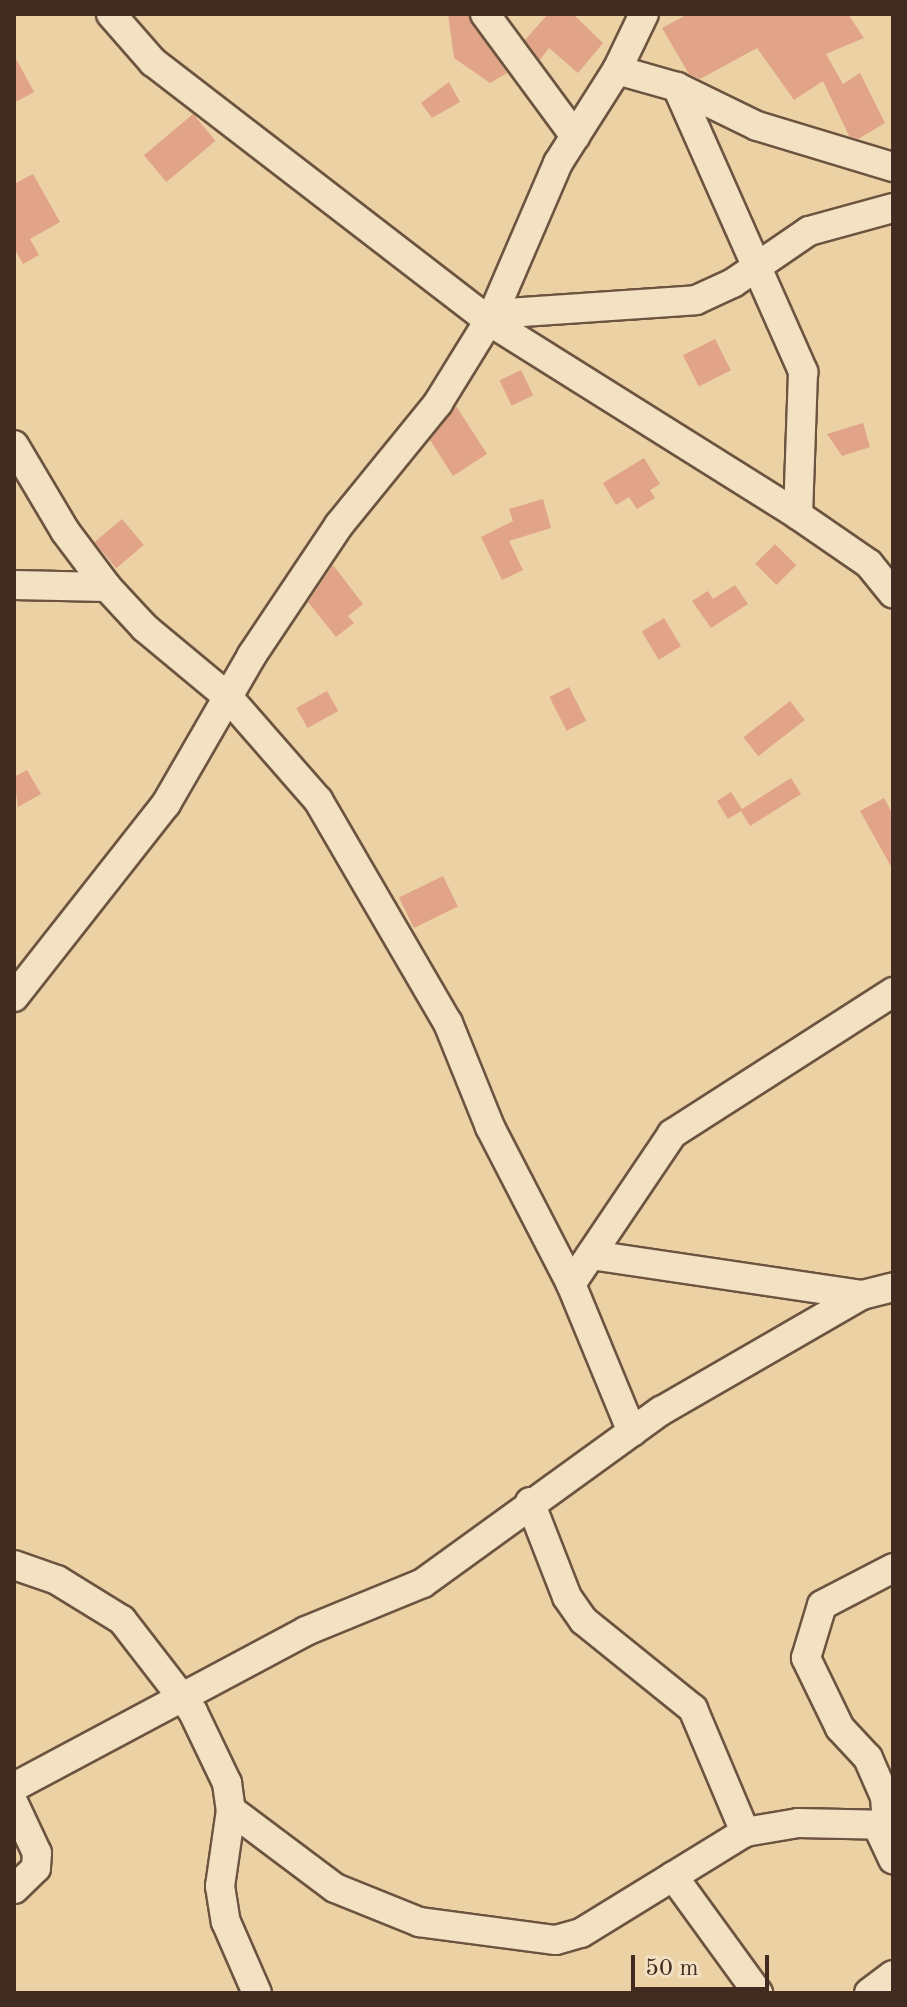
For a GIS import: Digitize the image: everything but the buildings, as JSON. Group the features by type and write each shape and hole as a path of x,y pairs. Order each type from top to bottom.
{"street":[{"path":"111,14 153,62 491,317 881,567 893,594"},
{"path":"485,14 575,136"},
{"path":"14,997 166,804 228,697 339,525 438,403 491,317 558,163 617,70 644,14"},
{"path":"617,70 677,87 757,126 893,167"},
{"path":"677,87 803,372 798,515"},
{"path":"491,317 696,300 755,267 809,231 893,208"},
{"path":"14,445 65,531 107,587 145,628 228,697 318,800 365,875 448,1023 490,1127 571,1284 632,1432"},
{"path":"14,585 107,587"},
{"path":"571,1284 672,1134 893,992"},
{"path":"591,1255 862,1295"},
{"path":"14,1787 306,1631 423,1583 530,1502 632,1432 862,1295 893,1287"},
{"path":"530,1502 567,1597 584,1621 693,1709 745,1832"},
{"path":"14,1565 103,1605 122,1620 183,1694 227,1783 231,1810 220,1886 226,1922 257,1993"},
{"path":"893,1568 822,1605 806,1658 840,1728 868,1758 885,1797 886,1825 893,1859"},
{"path":"14,1804 37,1853 36,1868 14,1889"},
{"path":"231,1810 335,1888 419,1922 568,1939 745,1832 798,1823 886,1825"},
{"path":"673,1876 758,1993"},
{"path":"869,1993 893,1975"}]}
